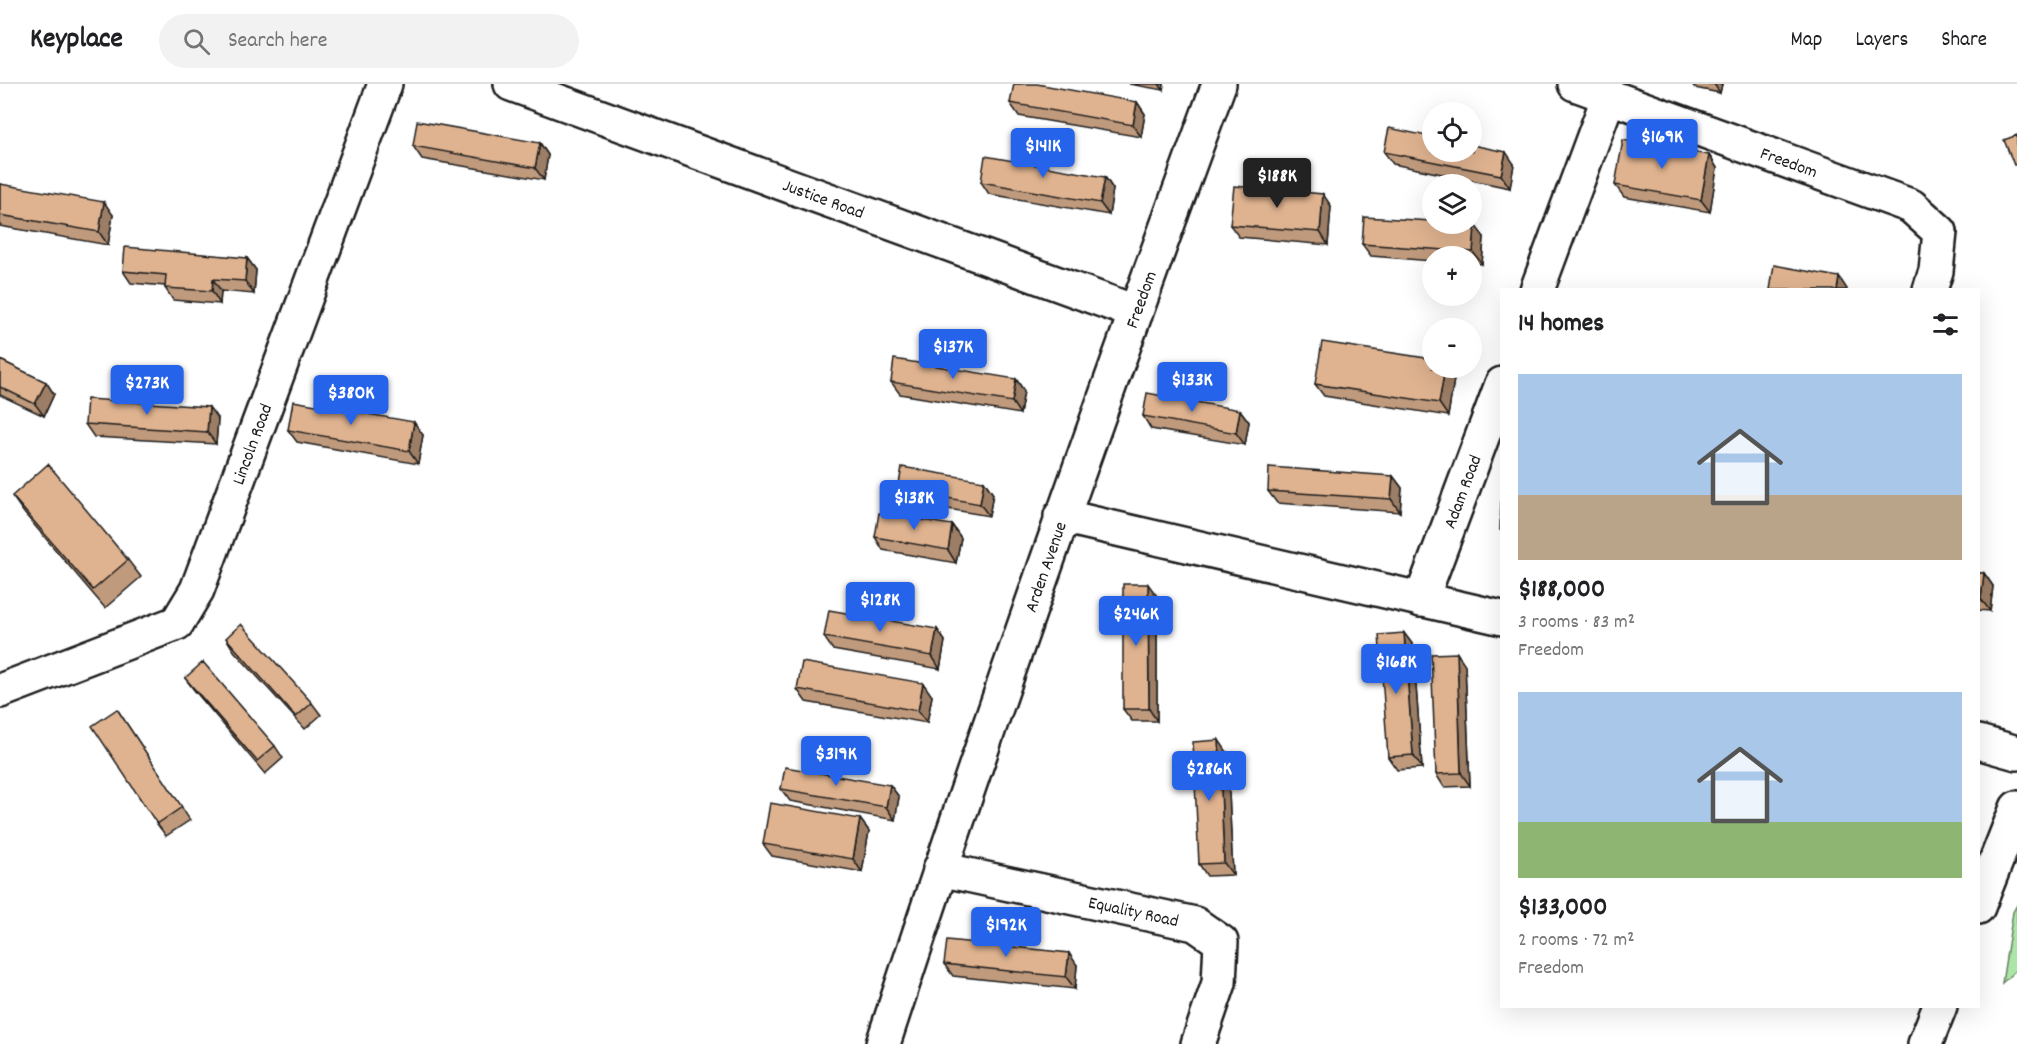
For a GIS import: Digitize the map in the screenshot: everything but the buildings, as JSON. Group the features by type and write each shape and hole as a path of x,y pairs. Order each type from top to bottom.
{"street":[{"name":"Lincoln Road","path":"0,691 177,623 197,590 385,84"},
{"name":"Justice Road","path":"511,84 1135,312"},
{"name":"Freedom","path":"1062,516 1219,84"},
{"name":"Freedom","path":"1575,84 1911,206 1940,232 1936,272 1931,288"},
{"path":"1538,288 1609,96"},
{"name":"Adam Road","path":"1421,600 1500,389"},
{"name":"Arden Avenue","path":"883,1044 940,869 1062,516 1500,618"},
{"path":"1980,743 2017,753"},
{"path":"1980,902 2017,808"},
{"name":"Equality Road","path":"940,869 1195,924 1221,942 1219,983 1198,1044"},
{"path":"1925,1044 1939,1008"}],"green space":[{"path":"2017,905 2017,969 2002,983 2013,912"}]}
